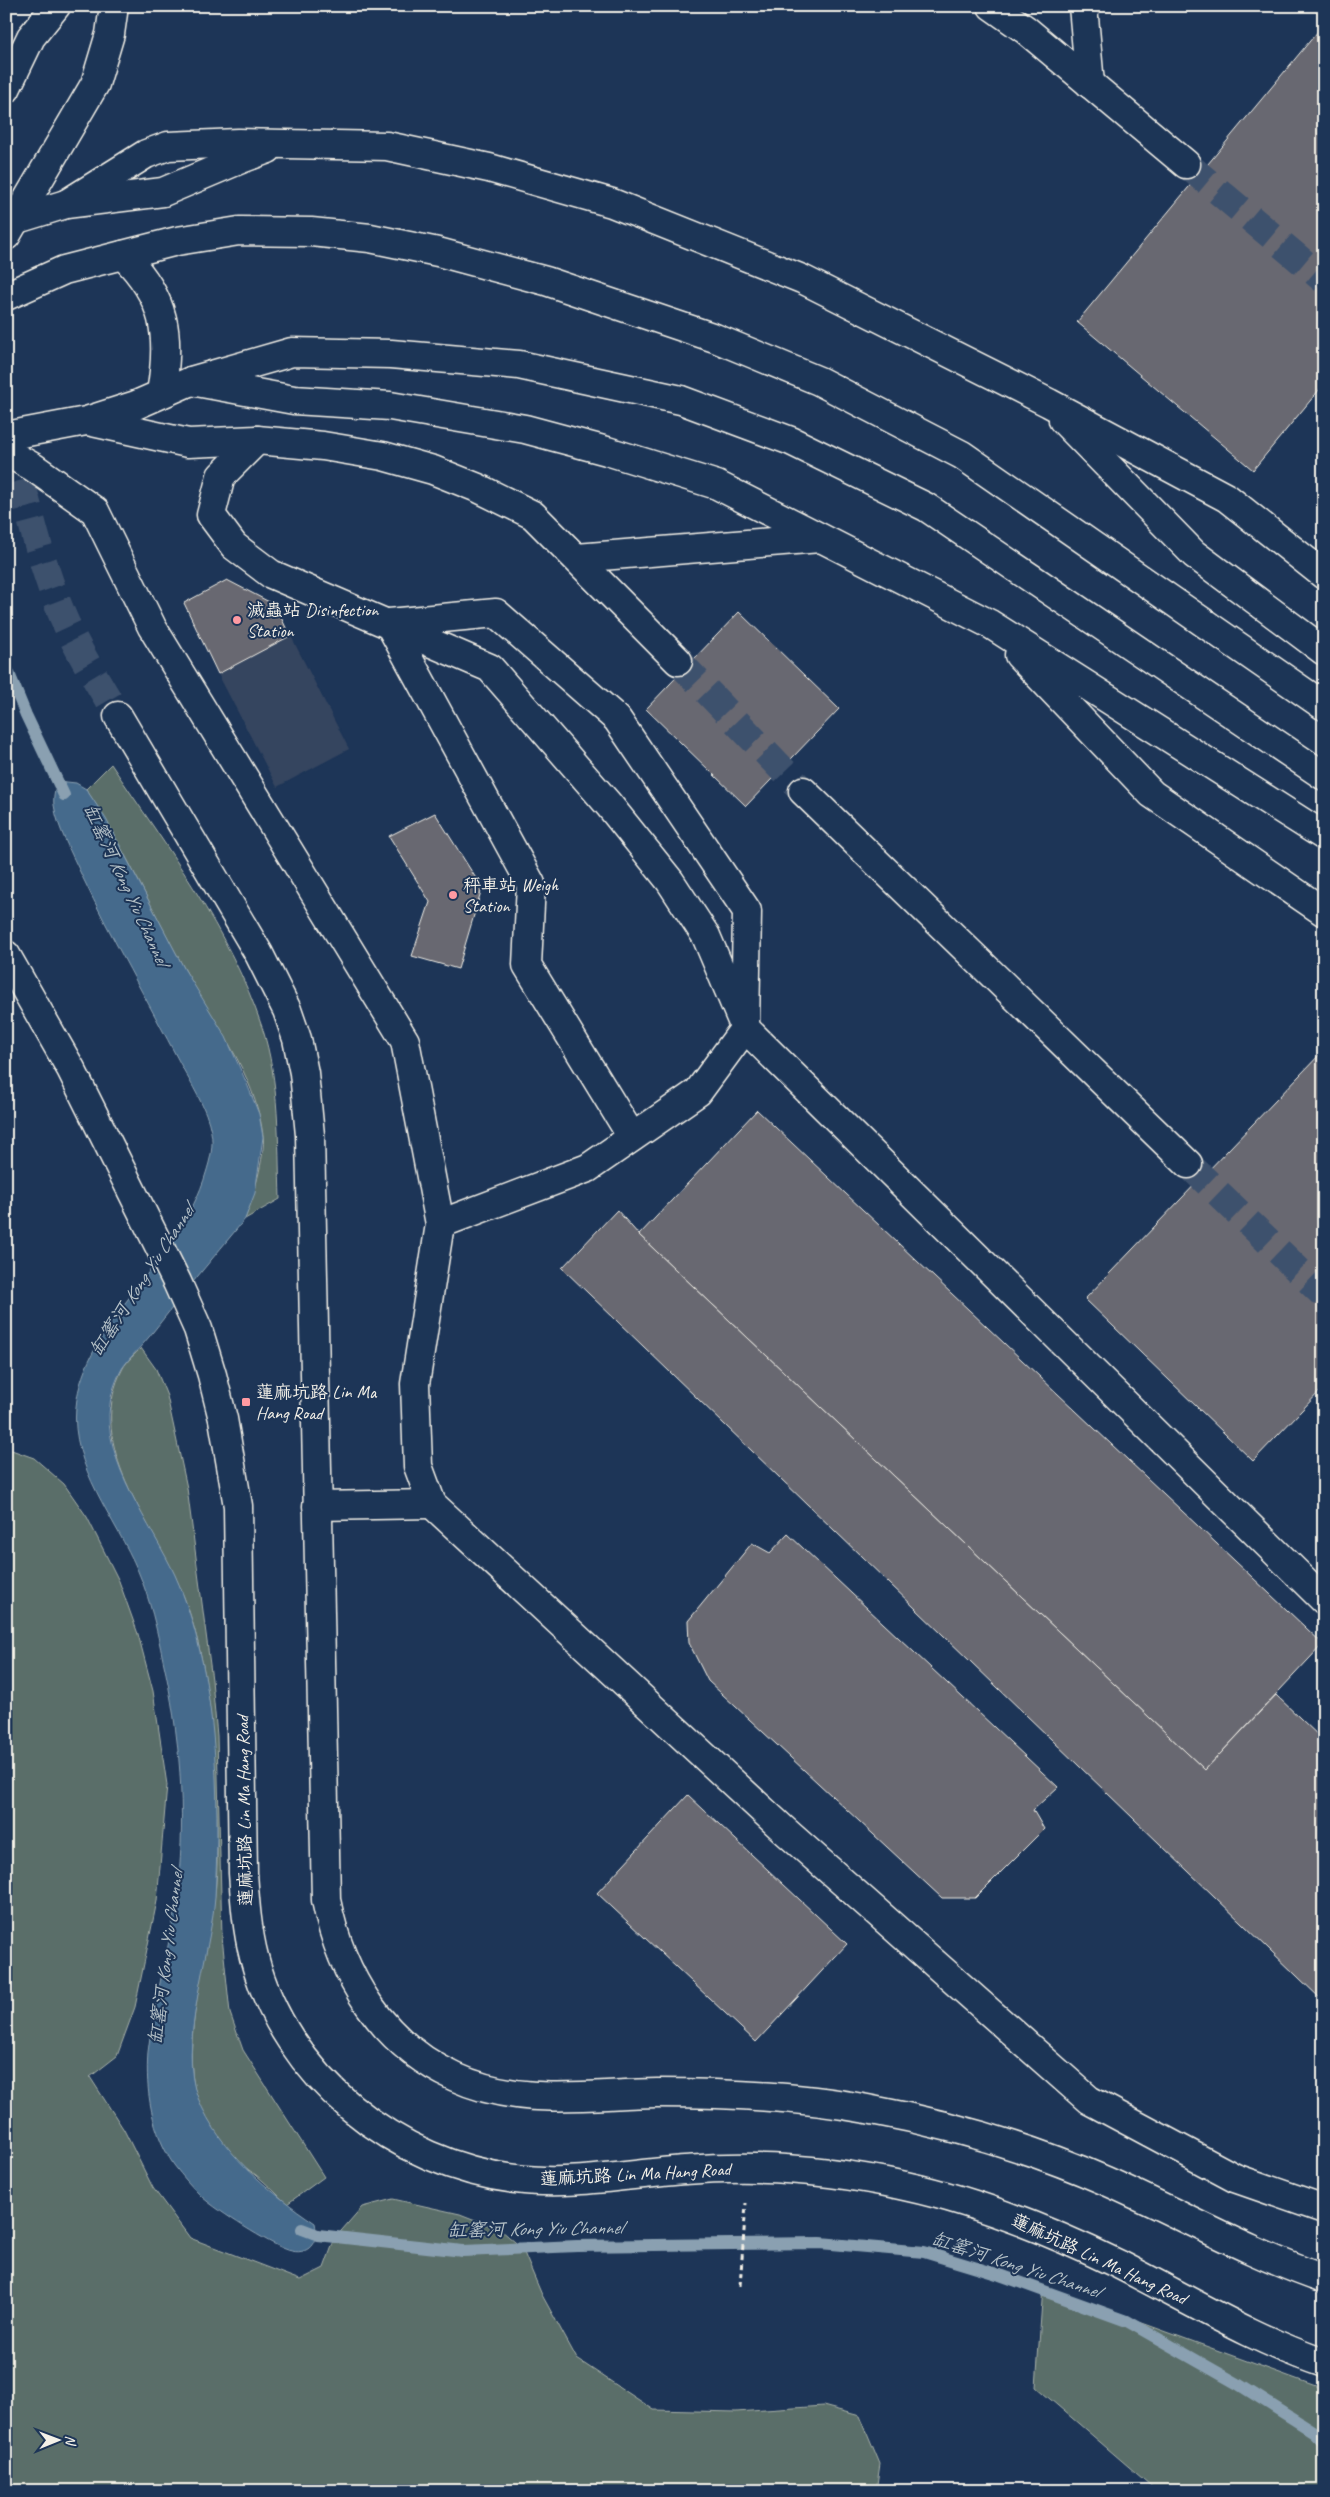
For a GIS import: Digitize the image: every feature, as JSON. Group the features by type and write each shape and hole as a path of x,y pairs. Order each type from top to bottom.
{"main road":[{"path":"6,90 31,37 56,6"},
{"path":"12,228 95,84 110,34 114,6"},
{"path":"992,6 1026,30 1186,164"},
{"path":"1083,6 1090,84"},
{"path":"12,228 66,204 146,154 168,146 286,143 387,146 489,168 612,203 802,278 1049,403 1227,498 1324,575"},
{"path":"66,204 164,192 241,158 286,143"},
{"path":"6,296 64,270 177,242 239,232 311,232 370,238 438,252 546,281 715,338 819,381 962,455 1324,706"},
{"path":"123,255 139,272 159,311 167,340 162,393"},
{"path":"6,436 86,421 136,405 191,381 292,352 391,354 519,365 681,400 791,440 926,507 1324,776"},
{"path":"191,381 294,400 390,406 525,429 606,451 716,485 990,624 1324,836"},
{"path":"1049,403 1067,426 1194,554 1324,651"},
{"path":"86,421 188,443 257,440 323,446 374,454 433,470 478,488 533,515 678,661"},
{"path":"257,440 221,476 211,515 234,546 271,574 389,623 490,668 608,805 670,881 706,936 745,1028 1324,1600"},
{"path":"6,452 33,466 95,511 152,627 405,1041 440,1224 415,1384 418,1466 432,1504 783,1829 1089,2100 1235,2178 1324,2209"},
{"path":"577,558 820,538"},
{"path":"389,623 496,612 617,719 747,911 745,1028 698,1092 588,1168 440,1224"},
{"path":"389,623 532,884 527,965 632,1137"},
{"path":"990,624 1152,794 1324,912"},
{"path":"118,716 263,961 287,1010 297,1039 304,1073 310,1135 326,1900 332,1930 352,1979 371,2007 395,2035 422,2058 454,2076 484,2088 519,2096 551,2098 690,2093 749,2096 864,2108 968,2131 1018,2146 1102,2179 1212,2233 1324,2278"},
{"path":"803,791 1188,1164"},
{"name":"蓮麻坑路 Lin Ma Hang Road","path":"6,955 71,1069 177,1282 198,1329 223,1418 238,1506 243,1874 254,1958 278,2017 303,2057 329,2088 362,2116 397,2141 435,2159 478,2173 518,2179 556,2181 687,2169 747,2167 806,2170 860,2177 950,2197 1017,2220 1071,2242 1258,2335 1324,2362"},
{"path":"317,1506 432,1504"}],"path":[{"path":"740,2286 746,2202"}],"shaded area":[{"path":"227,580 275,605 349,749 277,787 218,674 184,603"}],"green space":[{"path":"111,764 175,859 215,924 249,992 262,1027 268,1048 275,1091 280,1199 245,1219 255,1189 262,1154 263,1135 258,1112 251,1090 231,1048 184,968 125,854 86,789"},
{"path":"141,1348 156,1369 167,1396 187,1488 212,1680 217,1736 222,1937 230,2013 243,2050 324,2177 287,2204 229,2152 207,2119 196,2095 192,2074 193,2026 211,1924 217,1875 216,1791 206,1680 194,1626 174,1574 123,1474 115,1448 111,1422 113,1395 123,1368"},
{"path":"6,1448 34,1458 64,1484 87,1517 119,1581 138,1634 153,1691 167,1785 157,1901 135,2007 117,2056 90,2077 124,2130 153,2188 190,2238 300,2280 324,2268 335,2238 362,2207 393,2199 460,2214 501,2230 522,2248 542,2295 577,2359 654,2410 736,2412 823,2406 860,2416 880,2464 876,2491 6,2491"},
{"path":"1043,2287 1324,2389 1324,2491 1157,2491 1036,2387"}],"water":[{"path":"58,781 76,783 86,789 106,819 185,970 226,1037 259,1114 263,1137 255,1193 245,1219 123,1367 112,1395 109,1425 113,1448 121,1470 142,1515 166,1556 190,1613 205,1673 211,1714 217,1795 215,1897 193,2027 191,2053 193,2077 198,2098 207,2118 232,2153 263,2184 315,2223 314,2242 307,2250 302,2251 295,2252 280,2247 257,2234 210,2203 188,2182 166,2153 155,2125 149,2096 148,2052 154,2010 172,1928 178,1886 181,1829 180,1772 169,1688 150,1604 129,1551 96,1492 87,1471 76,1429 76,1407 83,1377 96,1347 114,1319 177,1233 194,1204 209,1163 212,1137 206,1114 198,1096 105,923 58,823 54,805 54,793"}],"building":[{"path":"1324,24 1324,384 1253,470 1077,322"},
{"name":"滅蟲站 Disinfection Station","path":"227,580 275,605 290,636 218,674 184,603"},
{"path":"739,612 839,709 746,806 646,709"},
{"name":"秤車站 Weigh Station","path":"435,813 482,888 458,969 412,956 430,902 389,836"},
{"path":"1324,1050 1324,1387 1253,1461 1085,1299"},
{"path":"757,1110 1323,1644 1205,1770 639,1235"},
{"path":"617,1210 639,1235 1205,1770 1276,1695 1324,1741 1324,2002 562,1268"},
{"path":"788,1534 1058,1787 1033,1810 1044,1829 975,1898 942,1898 708,1681 689,1643 688,1621 752,1543 770,1553"},
{"path":"688,1795 847,1944 756,2042 597,1893"}],"waterway":[{"name":"缸窰河 Kong Yiu Channel","path":"6,666 26,715 64,795"},
{"name":"缸窰河 Kong Yiu Channel","path":"302,2229 318,2235 463,2251 577,2246 820,2243 924,2252 1000,2275 1127,2321 1238,2384 1314,2432 1324,2442"}],"tunnel":[{"path":"1186,164 1324,280"},
{"path":"10,440 40,553 55,597 76,644 118,716"},
{"path":"678,661 803,791"},
{"path":"1188,1164 1324,1295"}],"place":[{"name":"滅蟲站 Disinfection Station","path":"237,620"},
{"name":"秤車站 Weigh Station","path":"453,895"},
{"name":"蓮麻坑路 Lin Ma Hang Road","path":"246,1402"}]}
